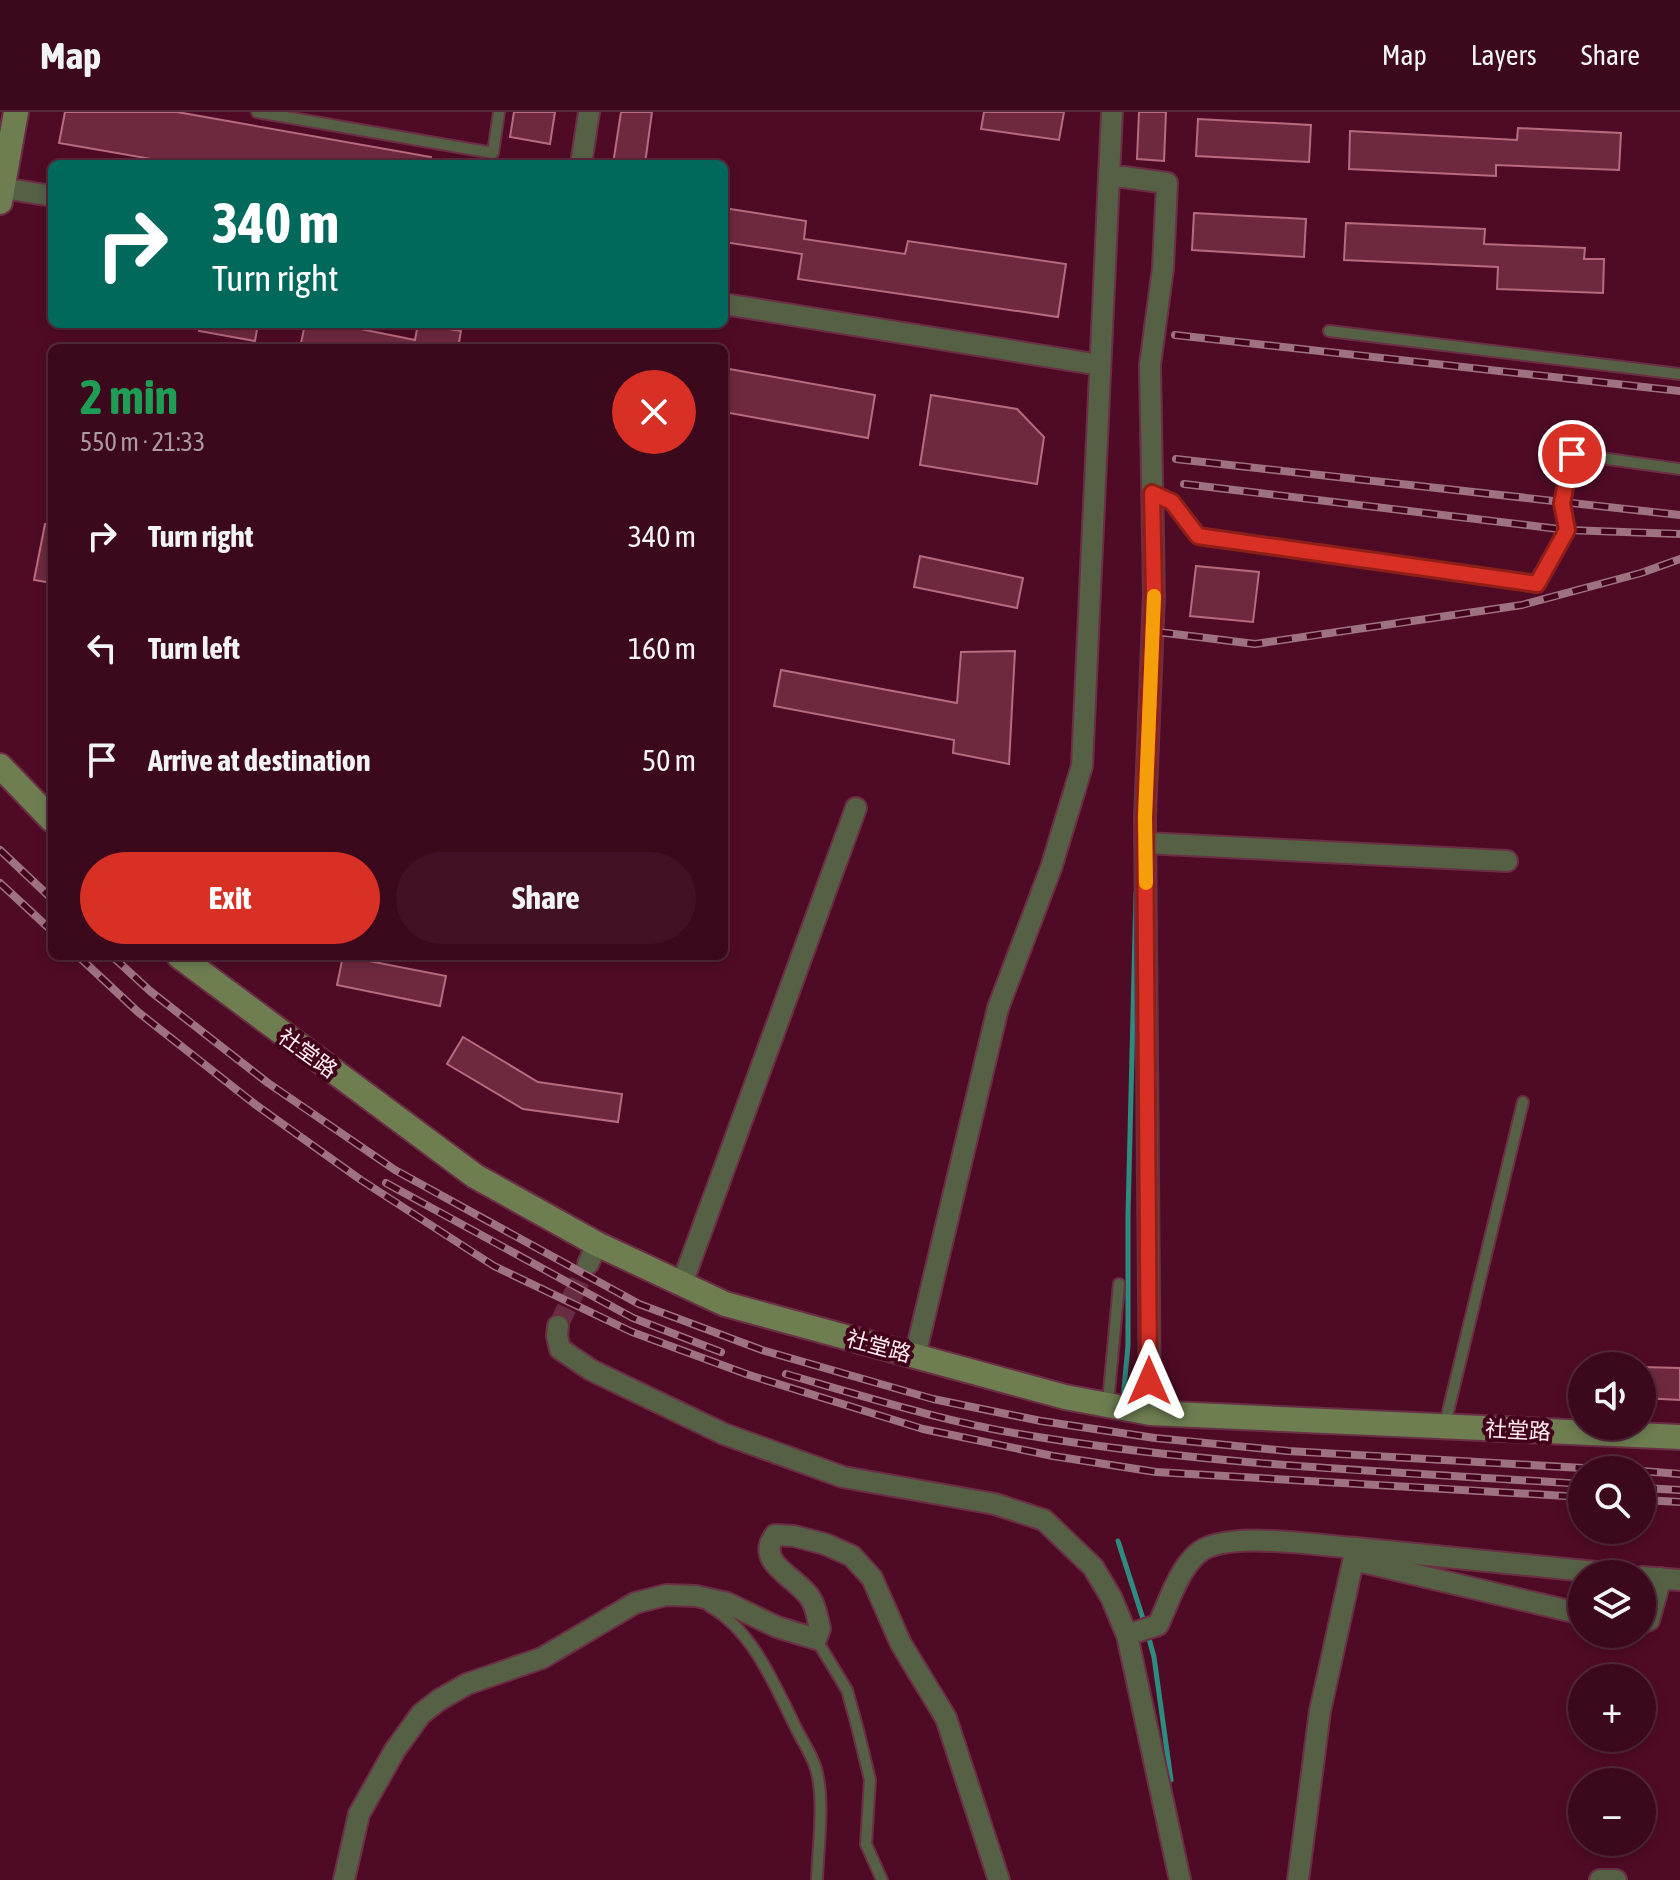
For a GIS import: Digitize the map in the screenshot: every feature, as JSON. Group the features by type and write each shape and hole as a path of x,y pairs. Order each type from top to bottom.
{"street":[{"path":"16,112 1,195 48,196"},
{"path":"582,160 589,112"},
{"path":"915,1356 998,1008 1051,868 1082,766 1112,112"},
{"path":"1109,175 1167,183 1163,268 1150,365 1154,595 1145,843 1150,1413"},
{"path":"728,305 1100,365"},
{"path":"0,766 48,816"},
{"path":"682,1284 856,808"},
{"path":"1145,843 1507,861"},
{"name":"社堂路","path":"184,960 475,1176 592,1254 682,1284 725,1304 1065,1397 1150,1413 1680,1437"},
{"path":"558,1326 560,1349 591,1370 724,1434 843,1477 995,1504 1044,1520 1093,1567 1131,1634 1180,1880"},
{"path":"344,1880 359,1814 395,1750 421,1714 467,1684 542,1658 635,1603 666,1595 696,1596 727,1603 777,1627 816,1639 820,1629 812,1599 773,1563 768,1554 769,1544 775,1535 825,1544 852,1556 872,1578 901,1644 946,1718 999,1880"},
{"path":"1131,1634 1158,1625 1194,1556 1206,1546 1244,1539 1355,1554 1568,1570"},
{"path":"1355,1554 1568,1610"},
{"path":"1298,1880 1320,1711 1355,1554"},
{"path":"1600,1880 1616,1880"}],"lane":[{"path":"257,112 493,153 499,112"},
{"path":"1329,331 1680,374"},
{"path":"1152,493 1172,502 1198,536 1537,584 1567,530 1562,503 1572,454 1680,469"},
{"path":"1445,1426 1523,1102"},
{"path":"1108,1405 1119,1284"},
{"path":"696,1596 727,1616 747,1640 770,1676 816,1769 819,1802 817,1880"},
{"path":"816,1639 847,1690 857,1726 870,1780 866,1844 882,1880"}],"building":[{"path":"65,112 177,112 431,157 431,160 157,160 59,143"},
{"path":"514,112 555,112 550,144 510,137"},
{"path":"621,112 652,112 646,160 614,160"},
{"path":"984,112 1064,112 1059,140 981,129"},
{"path":"1139,112 1166,112 1164,161 1137,159"},
{"path":"1198,119 1311,125 1309,162 1196,156"},
{"path":"1518,128 1621,133 1619,170 1496,165 1496,176 1349,169 1350,131 1517,140"},
{"path":"728,209 806,221 804,239 905,254 908,241 1066,264 1058,317 798,279 802,254 728,243"},
{"path":"1194,213 1306,219 1304,257 1192,250"},
{"path":"1346,223 1485,229 1484,244 1585,248 1584,259 1604,259 1603,293 1497,289 1498,267 1344,260"},
{"path":"199,328 257,328 255,341 199,331"},
{"path":"304,328 356,328 415,340 417,328 461,331 459,344 301,344"},
{"path":"728,369 875,395 868,438 728,413"},
{"path":"931,395 1017,409 1044,437 1037,484 920,465"},
{"path":"45,524 48,524 48,582 34,580"},
{"path":"920,556 1023,578 1017,608 914,587"},
{"path":"1196,566 1259,572 1253,622 1190,616"},
{"path":"1015,651 1009,764 953,753 954,740 774,706 781,670 957,703 961,652"},
{"path":"342,960 364,960 446,976 440,1006 337,985"},
{"path":"463,1037 538,1082 622,1094 618,1122 523,1109 447,1064"},
{"path":"1656,1367 1680,1368 1680,1400 1656,1399"}],"waterway":[{"path":"1123,1399 1128,1346 1136,893"},
{"path":"1118,1541 1145,1625"},
{"path":"1148,1635 1154,1657 1171,1780"}],"tunnel":[{"path":"558,1326 588,1264"}],"railway":[{"path":"1175,335 1680,391"},
{"path":"1176,459 1680,515"},
{"path":"1184,484 1567,530 1680,534"},
{"path":"1158,632 1255,644 1522,605 1641,573 1680,559"},
{"path":"0,850 48,895"},
{"path":"0,883 48,927"},
{"path":"82,960 138,1012 256,1105 361,1180 494,1266 632,1332 749,1375 923,1429 1053,1456 1156,1472 1568,1496"},
{"path":"116,960 150,991 268,1083 395,1170 639,1304 762,1350 933,1399 1041,1421 1155,1438 1288,1451 1568,1467"},
{"path":"386,1183 633,1318 721,1352"},
{"path":"786,1374 974,1425 1106,1447 1310,1467 1568,1483"},
{"path":"1656,1472 1680,1474"},
{"path":"1656,1489 1680,1490"},
{"path":"1656,1501 1680,1502"}],"slow traffic":[{"path":"1146,883 1145,817 1154,596"}],"route":[{"path":"1149,1381 1145,817 1154,595 1152,493 1172,502 1198,536 1537,584 1567,530 1562,503 1572,454"}]}
